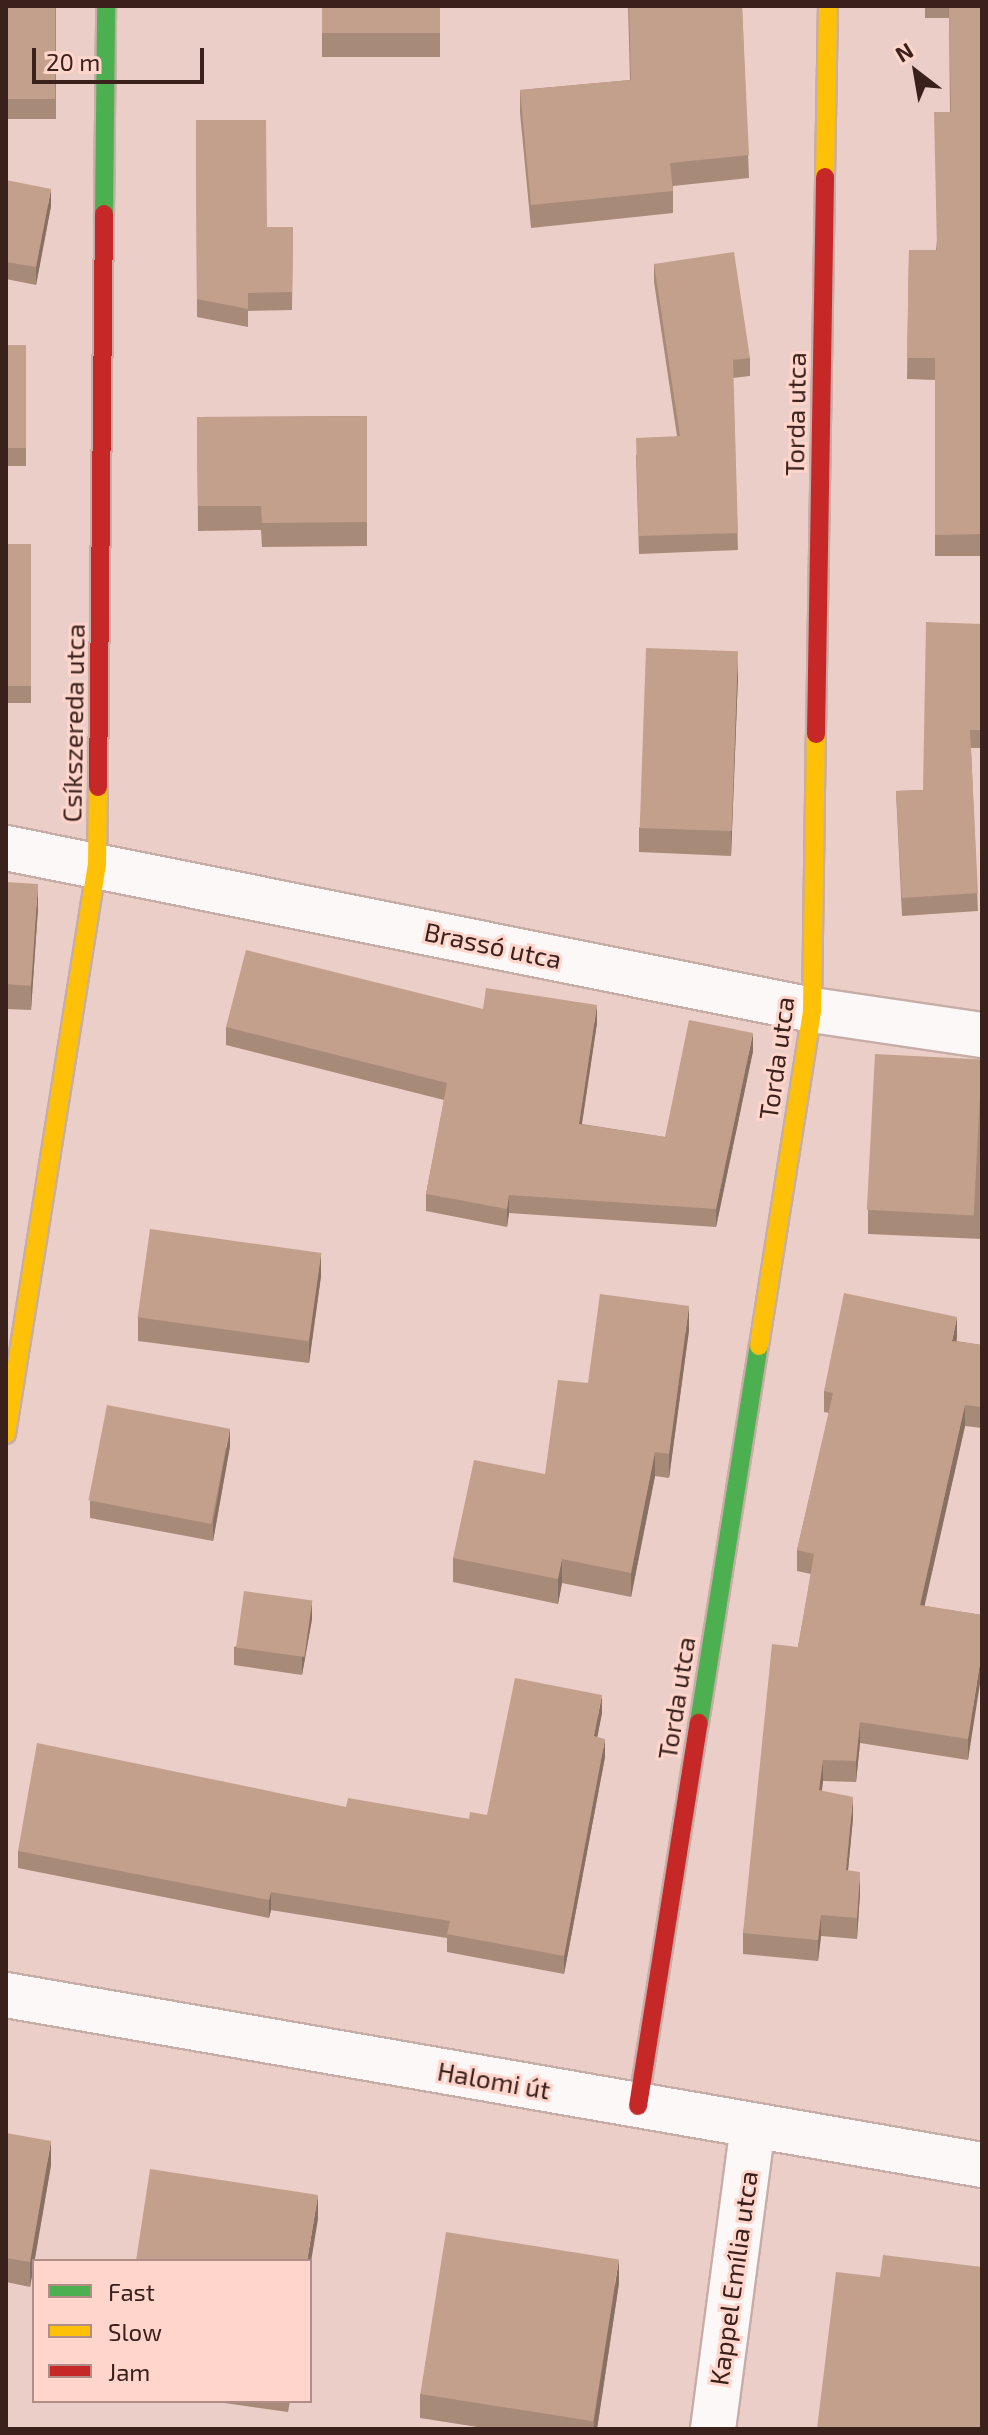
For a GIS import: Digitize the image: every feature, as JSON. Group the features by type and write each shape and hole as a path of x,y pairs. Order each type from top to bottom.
{"street":[{"name":"Csíkszereda utca","path":"6,1434 97,864 106,6"},
{"name":"Torda utca","path":"638,2106 812,1010 828,6"},
{"name":"Brassó utca","path":"6,848 812,1010 982,1035"},
{"name":"Halomi út","path":"6,1995 982,2165"},
{"name":"Kappel Emília utca","path":"713,2429 753,2126"}],"building":[{"path":"6,6 55,6 55,99 6,99"},
{"path":"322,6 440,6 440,33 322,33"},
{"path":"629,6 742,6 749,155 670,163 673,191 531,205 520,90 631,80"},
{"path":"949,6 982,6 982,534 935,535 935,358 907,358 909,250 937,250 934,112 951,112"},
{"path":"196,120 266,120 267,227 293,227 292,292 248,293 248,309 197,299"},
{"path":"6,180 51,189 36,267 6,262"},
{"path":"734,252 750,358 733,360 738,533 639,536 636,438 680,436 654,264"},
{"path":"6,345 26,345 26,448 6,448"},
{"path":"367,416 367,522 262,523 261,506 198,506 197,417"},
{"path":"6,544 31,544 31,686 6,686"},
{"path":"926,622 982,624 982,730 970,730 978,893 902,898 896,791 923,790"},
{"path":"646,648 738,651 732,831 640,828"},
{"path":"6,882 38,884 31,986 6,984"},
{"path":"246,950 483,1009 486,988 597,1005 579,1124 665,1137 689,1020 753,1033 716,1209 509,1195 507,1209 426,1194 447,1083 226,1027"},
{"path":"875,1054 982,1060 974,1215 867,1210"},
{"path":"150,1229 321,1253 309,1341 138,1317"},
{"path":"844,1293 957,1317 952,1341 982,1345 982,1407 965,1405 920,1605 982,1615 982,1650 968,1739 860,1722 856,1761 823,1760 819,1790 853,1797 846,1870 860,1872 857,1918 821,1915 818,1940 743,1933 772,1644 798,1647 814,1554 797,1550 833,1393 824,1391"},
{"path":"600,1294 689,1306 669,1454 655,1452 631,1573 562,1559 558,1579 453,1558 474,1460 545,1474 558,1380 588,1383"},
{"path":"107,1405 230,1429 211,1524 88,1500"},
{"path":"244,1591 312,1601 304,1657 236,1647"},
{"path":"515,1678 602,1695 594,1736 605,1739 564,1956 447,1934 450,1921 271,1892 269,1900 18,1851 37,1743 346,1807 348,1798 469,1819 470,1812 487,1815"},
{"path":"6,2133 51,2141 30,2262 6,2258"},
{"path":"150,2169 318,2195 307,2259 136,2259"},
{"path":"446,2232 619,2259 593,2421 420,2394"},
{"path":"883,2255 982,2267 982,2429 817,2429 836,2272 880,2277"}],"traffic: fast":[{"path":"104,214 106,6"},
{"path":"699,1723 759,1346"}],"traffic: slow":[{"path":"825,177 828,6"},
{"path":"759,1346 812,1010 816,734"},
{"path":"6,1434 97,864 98,787"}],"traffic: jam":[{"path":"816,734 825,177"},
{"path":"98,787 104,214"},
{"path":"638,2106 699,1723"}]}
